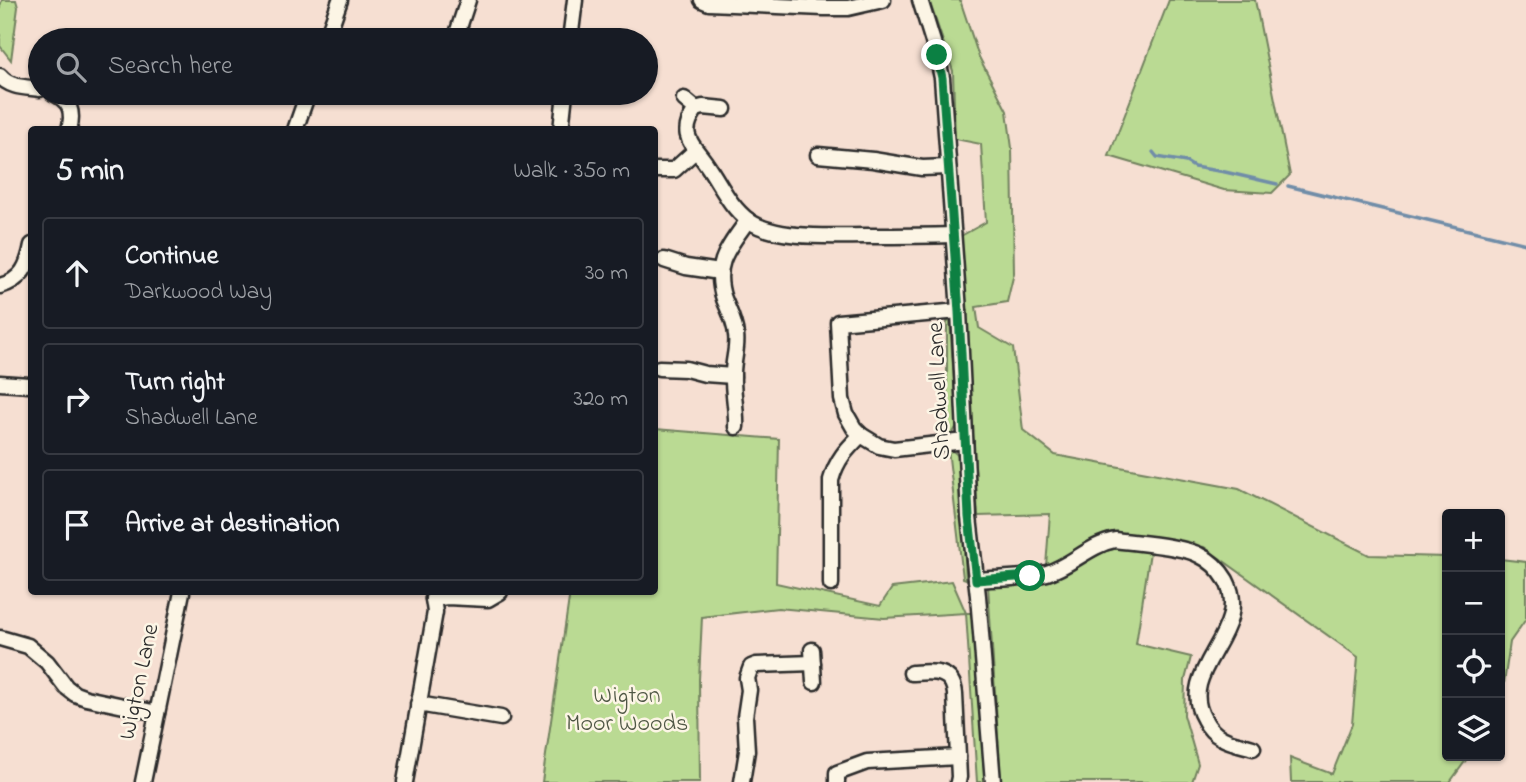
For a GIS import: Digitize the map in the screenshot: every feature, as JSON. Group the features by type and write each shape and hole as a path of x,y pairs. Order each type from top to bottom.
{"street":[{"path":"330,28 340,0"},
{"path":"459,28 468,0"},
{"path":"572,28 575,0"},
{"path":"702,0 709,3 824,4 848,8 883,0"},
{"name":"Shadwell Lane","path":"920,0 942,78 959,312 969,517 993,782"},
{"path":"0,76 5,82 28,87"},
{"path":"724,108 690,104 690,144 709,167 730,203 760,227 810,236 952,235"},
{"path":"68,105 71,110 70,126"},
{"path":"296,126 304,105"},
{"path":"561,126 564,105"},
{"path":"658,170 674,170 695,151"},
{"path":"818,155 922,168 948,167"},
{"path":"736,427 733,376 736,337 720,285 720,272 722,259 748,220"},
{"path":"664,260 686,267 720,272"},
{"path":"0,286 15,281 28,261"},
{"path":"959,312 838,322 842,399 846,414 861,435 879,446 894,449 965,440"},
{"path":"659,368 733,376"},
{"path":"0,383 28,385"},
{"path":"831,584 831,480 843,454 861,435"},
{"path":"976,580 1048,572 1103,543 1115,540 1197,553 1222,575 1230,589 1233,603 1223,639 1198,684 1200,713 1209,728 1223,738 1253,748"},
{"name":"Wigton Lane","path":"143,782 181,595"},
{"path":"405,782 435,612 429,595 488,599 495,595"},
{"path":"0,638 28,646 47,662 66,687 75,694 157,713"},
{"path":"742,782 747,751 745,717 749,690 748,671 756,665 813,657 814,682"},
{"path":"911,673 937,672 952,682 955,694 958,782"},
{"path":"418,704 501,718"},
{"path":"837,782 837,773 867,762 958,757"}],"green space":[{"path":"2,0 16,0 18,7 11,60 0,46"},
{"path":"929,0 960,0 979,57 1007,111 1012,148 1014,273 1007,302 976,307 979,328 1013,348 1023,430 1055,455 1239,489 1369,555 1442,557 1442,761 1465,761 1450,782 1291,782 1290,758 1332,774 1352,724 1358,657 1204,547 1111,532 1046,566 1050,514 978,516 961,236 986,222 981,144 955,139 953,71"},
{"path":"1169,0 1255,0 1290,175 1272,193 1224,190 1109,156"},
{"path":"947,321 950,322 957,426 952,434 947,436"},
{"name":"Wigton Moor Woods","path":"658,429 779,439 776,583 880,606 892,588 952,581 966,613 884,618 778,608 702,617 699,680 700,782 542,782 570,595 658,595"},
{"path":"948,449 957,454 960,463 966,579 963,578"},
{"path":"1118,548 1150,552 1136,644 1191,657 1185,680 1184,715 1198,764 1192,782 1001,782 988,586 1051,580 1105,551"},
{"path":"1505,560 1526,562 1526,619 1510,642 1505,676"},
{"path":"966,613 972,613 987,782 977,782"}],"waterway":[{"path":"1153,152 1157,157 1186,162 1194,167 1277,184"},
{"path":"1288,186 1526,244"}],"route":[{"path":"937,55 942,78 959,312 969,517 976,580 1030,576"}]}
